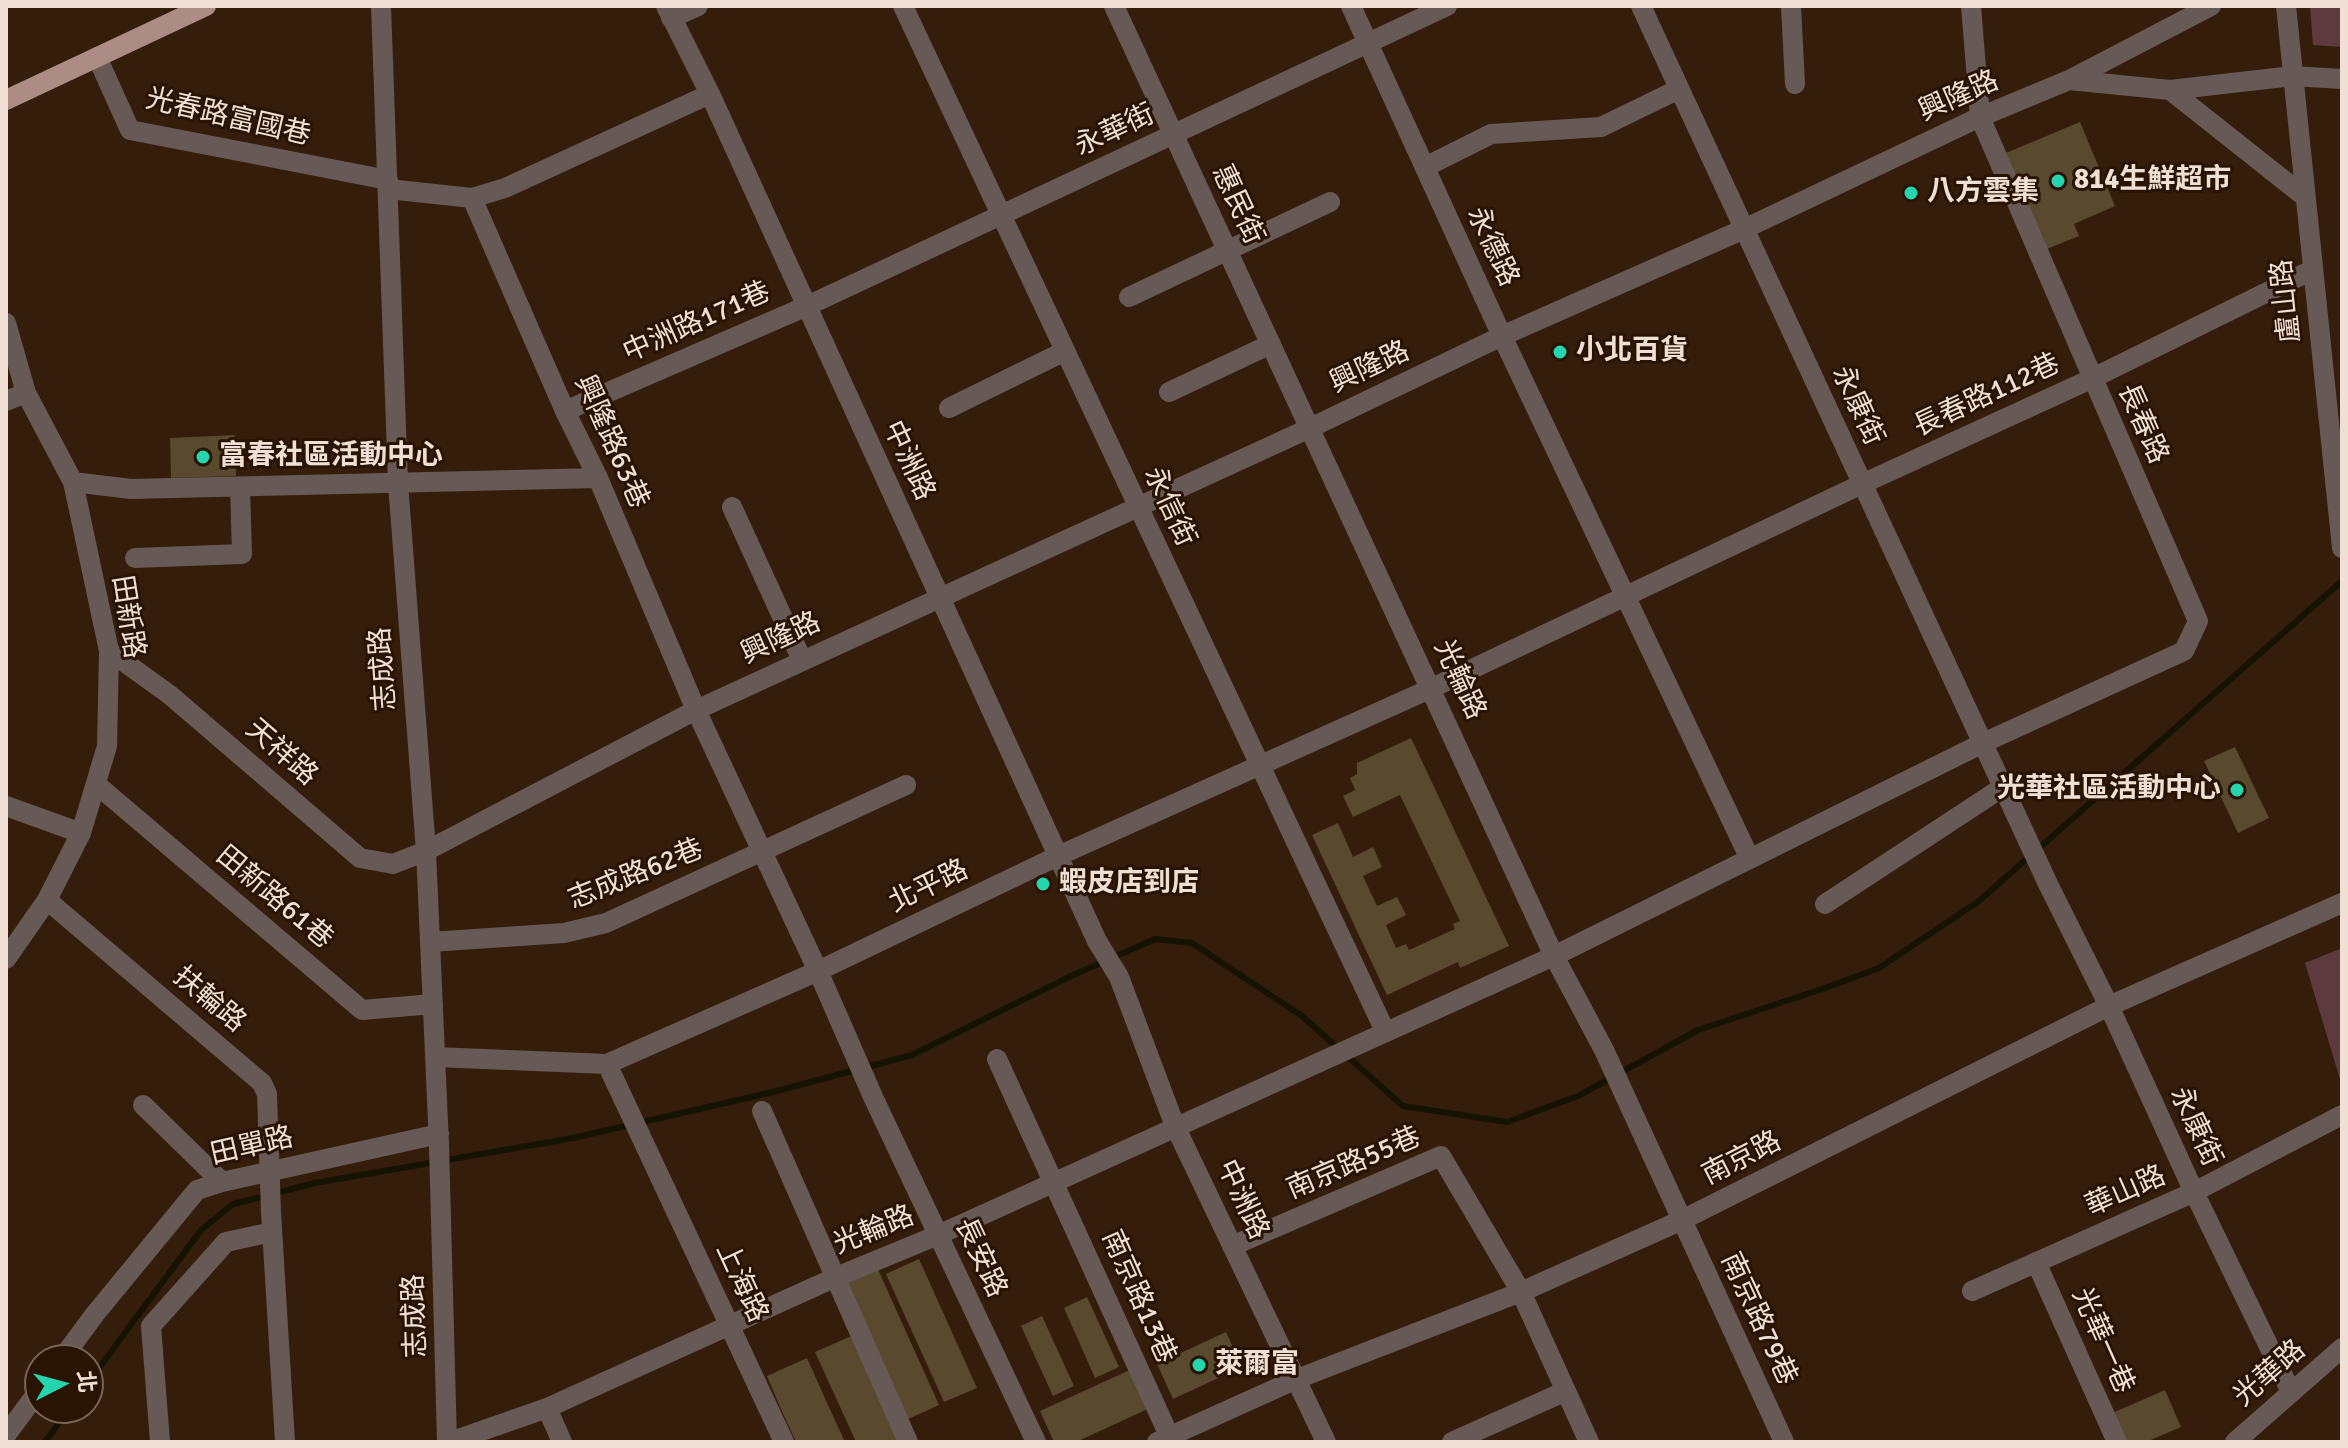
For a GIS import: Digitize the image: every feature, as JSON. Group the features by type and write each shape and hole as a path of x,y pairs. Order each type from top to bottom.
{"main road":[{"path":"6,100 206,6"}],"street":[{"name":"志成路","path":"381,6 398,483 426,851 448,1442"},
{"path":"669,12 698,6"},
{"name":"永信街","path":"903,6 1259,764 1379,1034"},
{"name":"惠民街","path":"1114,6 1310,428"},
{"name":"永德路","path":"1351,6 1502,336 1750,859"},
{"name":"永華街","path":"807,306 1447,6"},
{"name":"永康街","path":"1641,6 2049,886 2291,1392"},
{"path":"1791,6 1795,84"},
{"name":"長春路","path":"1554,956 1983,743 2184,651 2198,621 1980,117 1971,6"},
{"name":"興隆路","path":"696,710 1310,428 1502,336 1744,229 1980,117 2069,80 2211,6"},
{"path":"2286,6 2293,76"},
{"name":"中洲路","path":"669,12 710,94 1097,941 1119,977 1175,1126 1326,1442"},
{"name":"光春路富國巷","path":"97,57 130,130 388,185"},
{"name":"興隆路","path":"2069,80 2170,90 2293,76 2342,79"},
{"name":"盧山路","path":"2293,76 2342,548"},
{"path":"1425,167 1491,134 1601,127 1679,89"},
{"path":"2170,90 2305,197"},
{"path":"388,185 472,198 505,188 710,94"},
{"name":"興隆路63巷","path":"472,198 565,411 598,478 696,710"},
{"path":"1129,297 1330,202"},
{"name":"長春路112巷","path":"1626,596 2091,379 2312,270"},
{"name":"中洲路171巷","path":"565,411 807,306"},
{"name":"田新路","path":"6,323 26,393 73,482 109,651 107,746 81,833 47,900 6,959"},
{"path":"1169,392 1271,344"},
{"path":"949,408 1065,351"},
{"path":"6,401 26,393"},
{"name":"光輪路","path":"1310,428 1554,956 1604,1050 1682,1220"},
{"path":"73,482 131,489 598,478"},
{"path":"135,558 242,554 240,487"},
{"path":"732,507 802,660"},
{"name":"北平路","path":"435,1057 607,1064 818,971 1058,856 1432,688 1626,596"},
{"name":"天祥路","path":"109,651 170,695 360,858 393,864 426,851 696,710"},
{"path":"696,710 818,971"},
{"name":"田新路61巷","path":"96,784 362,1010 433,1004"},
{"name":"志成路62巷","path":"430,942 564,933 606,923 906,785"},
{"path":"1825,904 2003,787"},
{"path":"6,806 81,833"},
{"name":"扶輪路","path":"47,900 262,1083 267,1094 272,1222"},
{"name":"南京路","path":"1166,1440 1297,1379 1521,1292 1682,1220 2109,1006 2342,903"},
{"path":"1379,1034 1554,956"},
{"name":"長安路","path":"818,971 874,1099 1036,1442"},
{"name":"光輪路","path":"448,1442 547,1408 729,1324 938,1235 1379,1034"},
{"name":"南京路13巷","path":"997,1059 1055,1181 1166,1440"},
{"name":"上海路","path":"607,1064 784,1442"},
{"path":"143,1105 222,1182"},
{"path":"762,1111 908,1442"},
{"name":"華山路","path":"1972,1291 2194,1192 2342,1115"},
{"name":"田單路","path":"73,1344 197,1190 222,1182 439,1139"},
{"name":"南京路55巷","path":"1232,1246 1441,1156 1521,1292"},
{"name":"南京路79巷","path":"1682,1220 1784,1442"},
{"path":"160,1442 151,1326 226,1242 272,1222 285,1442"},
{"name":"光華一巷","path":"2036,1262 2117,1442"},
{"path":"1521,1292 1589,1442"},
{"name":"光華路","path":"2235,1442 2342,1348"},
{"path":"1452,1442 1566,1391"},
{"path":"547,1408 562,1442"},
{"path":"6,1435 24,1411"}],"shaded area":[{"path":"2310,6 2342,6 2342,47 2313,45"},
{"path":"2342,948 2342,1086 2305,963"}],"building":[{"name":"814生鮮超市","path":"2080,122 2115,206 2074,224 2079,236 2042,251 2001,155"},
{"name":"富春社區活動中心","path":"235,435 236,476 171,478 170,438"},
{"path":"1411,738 1509,946 1460,968 1458,962 1387,995 1312,835 1338,823 1353,857 1373,847 1382,867 1363,876 1377,906 1397,897 1406,915 1386,925 1396,948 1406,944 1409,950 1455,929 1453,924 1460,921 1400,795 1353,817 1343,796 1355,790 1350,778 1357,774 1357,763"},
{"name":"光華社區活動中心","path":"2235,747 2269,818 2238,833 2204,761"},
{"path":"919,1259 977,1388 944,1402 886,1274"},
{"path":"876,1265 939,1405 904,1421 841,1281"},
{"path":"1087,1297 1119,1367 1095,1378 1064,1308"},
{"path":"1042,1316 1074,1386 1053,1396 1021,1326"},
{"name":"萊爾富","path":"1226,1332 1242,1367 1173,1399 1157,1364"},
{"path":"856,1334 904,1442 856,1442 815,1352"},
{"path":"807,1358 845,1442 796,1442 777,1400 767,1376"},
{"path":"1134,1368 1152,1407 1076,1442 1054,1442 1040,1411"},
{"path":"2165,1390 2181,1427 2146,1442 2122,1442 2110,1414"}],"waterway":[{"path":"276,1193 315,1183 573,1138 773,1092 912,1055 1071,976 1155,939 1192,943 1302,1016 1403,1106 1507,1122 1578,1096 1698,1030 1879,968 1979,901 2342,581"},
{"path":"104,1361 201,1230 233,1204 265,1196"},
{"path":"45,1442 58,1424"}],"place":[{"name":"814生鮮超市","path":"2058,181"},
{"name":"八方雲集","path":"1911,193"},
{"name":"小北百貨","path":"1560,352"},
{"name":"富春社區活動中心","path":"203,457"},
{"name":"光華社區活動中心","path":"2237,790"},
{"name":"蝦皮店到店","path":"1043,884"},
{"name":"萊爾富","path":"1199,1365"}]}
